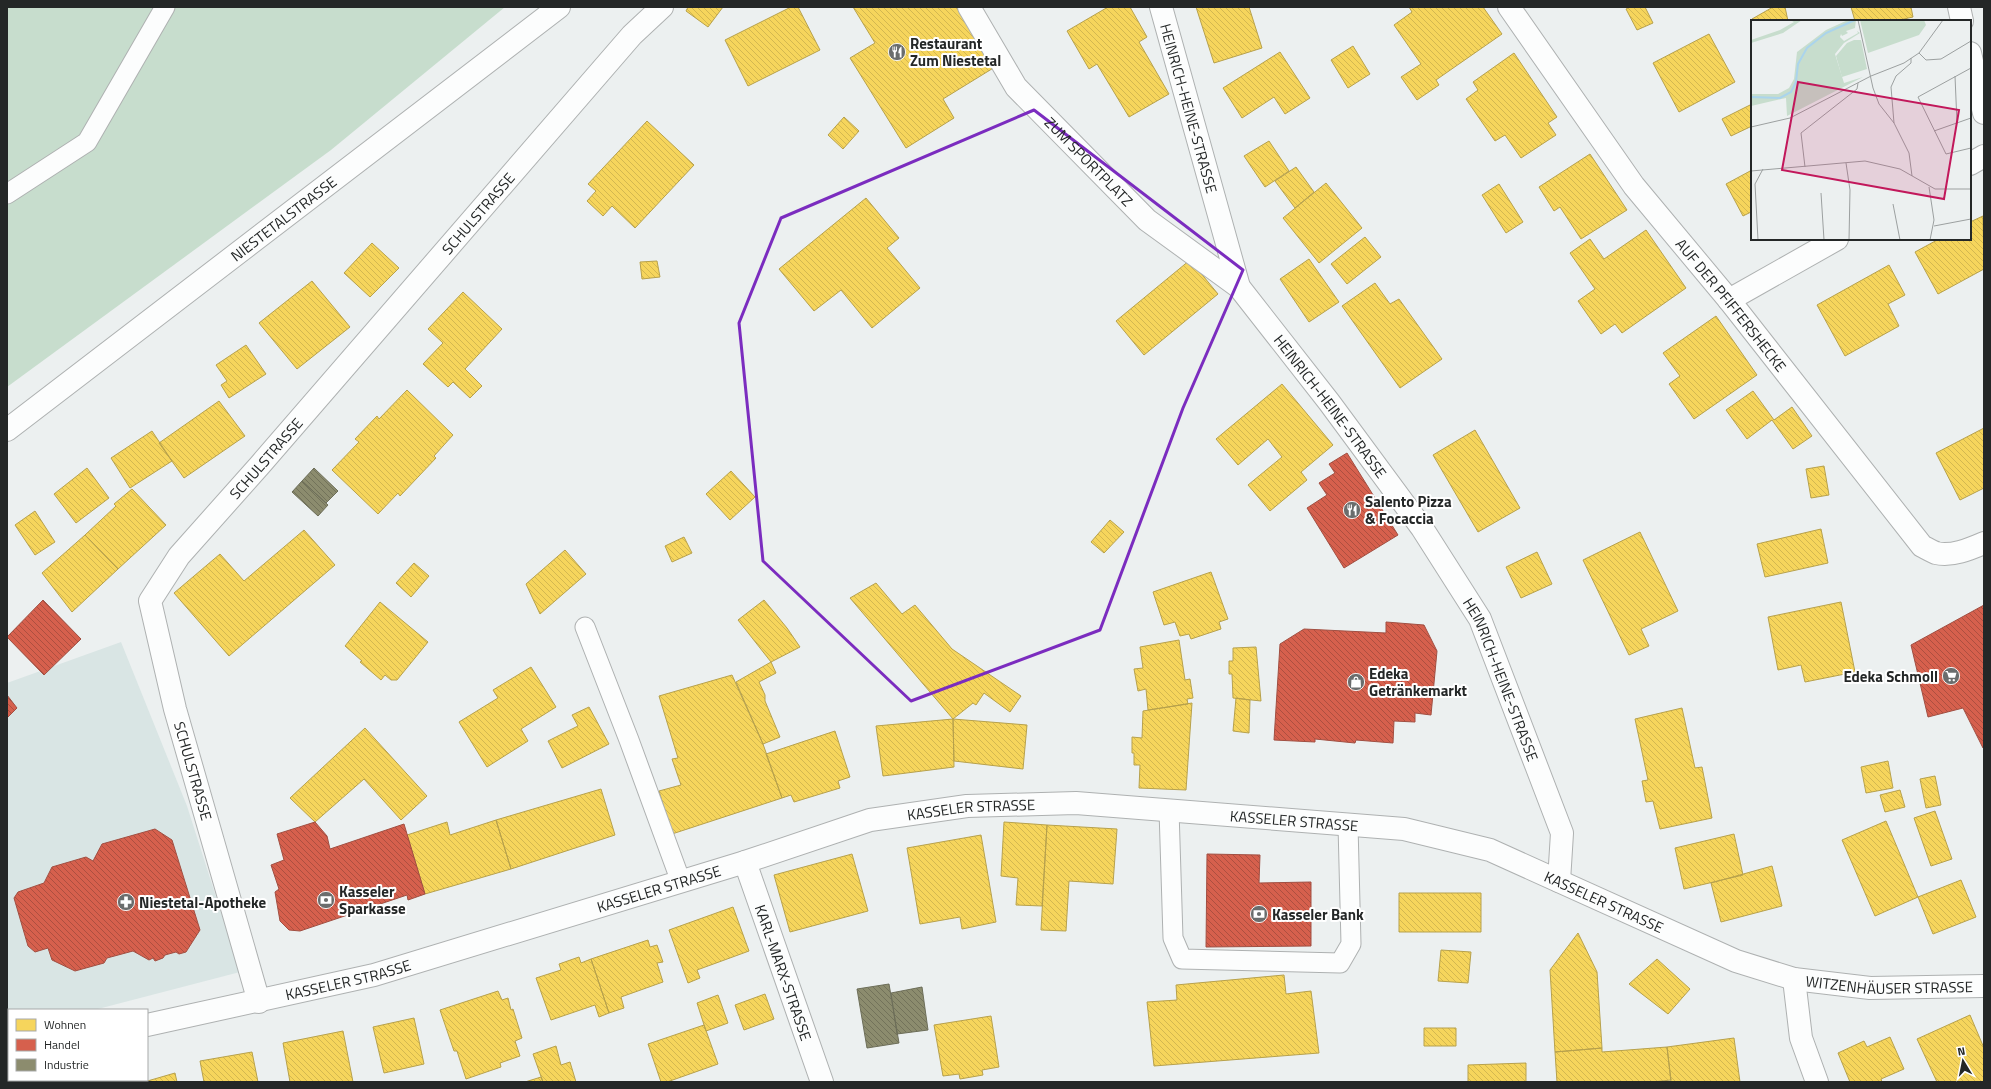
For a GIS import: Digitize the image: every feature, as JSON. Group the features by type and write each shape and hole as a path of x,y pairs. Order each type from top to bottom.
{"street":[{"name":"NIESTETALSTRASSE","path":"7,430 559,7"},
{"name":"SCHULSTRASSE","path":"260,1002 175,709 150,601 179,556 260,465 632,34 662,7"},
{"name":"ZUM SPORTPLATZ","path":"969,7 1016,87 1147,220 1239,287"},
{"name":"HEINRICH-HEINE-STRASSE","path":"1161,7 1239,287 1329,402 1422,528 1480,619 1562,833 1559,881"},
{"name":"AUF DER PFIFFERSHECKE","path":"1509,7 1634,186 1729,300 1922,546 1936,553 1952,553 1973,548 1984,542"},
{"path":"1959,7 1962,20"},
{"path":"1971,57 1984,113"},
{"path":"1971,163 1984,156"},
{"path":"1729,300 1835,240"},
{"name":"KASSELER STRASSE","path":"148,1025 260,1002 374,975 681,882 870,820 967,806 1076,803 1404,829 1490,850 1736,961 1794,980"},
{"name":"KARL-MARX-STRASSE","path":"745,862 822,1082"},
{"path":"1794,980 1801,1038 1817,1082"},
{"name":"WITZENHÄUSER STRASSE","path":"1794,980 1870,988 1984,986"}],"lane":[{"path":"7,194 87,142 165,7"},
{"path":"584,628 629,740 681,882"},
{"path":"1169,810 1173,938 1182,959 1340,963 1351,944 1348,825"}],"highlighted area":[{"path":"1034,110 1243,270 1183,408 1100,630 911,701 763,561 739,323 781,218"}],"shaded area":[{"path":"121,642 187,806 240,972 98,1009 8,1009 7,1033 7,683"}],"green space":[{"path":"7,7 505,7 331,150 7,387"}],"building: Wohnen":[{"path":"688,7 723,7 708,27 686,11"},
{"path":"791,7 798,7 820,50 748,86 725,40"},
{"path":"853,7 957,7 995,67 943,99 954,118 906,148 850,58 875,43"},
{"path":"1108,7 1130,7 1147,37 1139,42 1169,94 1129,117 1097,64 1089,69 1067,31"},
{"path":"1196,7 1249,7 1262,48 1214,63"},
{"path":"1409,7 1483,7 1502,34 1436,80 1439,85 1417,100 1401,77 1421,64 1394,25 1412,12"},
{"path":"1630,7 1645,7 1653,23 1637,30 1626,9"},
{"path":"1773,7 1785,7 1788,20 1752,20"},
{"path":"1851,7 1911,7 1913,17 1900,20 1855,20"},
{"path":"1709,34 1735,82 1679,112 1653,63"},
{"path":"1353,46 1370,74 1348,88 1331,60"},
{"path":"1280,52 1310,98 1285,114 1274,97 1242,118 1223,88"},
{"path":"1514,53 1557,117 1548,123 1556,135 1521,158 1505,135 1495,141 1466,99 1478,90 1473,82"},
{"path":"1751,104 1751,126 1731,136 1722,119"},
{"path":"844,117 859,131 843,149 828,135"},
{"path":"647,121 694,165 635,228 612,206 603,216 587,201 596,191 588,184"},
{"path":"1269,141 1289,171 1265,187 1244,156"},
{"path":"1590,154 1627,210 1581,239 1560,207 1554,211 1539,187"},
{"path":"1296,167 1314,192 1295,208 1275,181"},
{"path":"1751,171 1751,212 1743,216 1726,184"},
{"path":"1326,183 1362,228 1319,263 1283,218"},
{"path":"1499,184 1523,222 1506,233 1482,195"},
{"path":"866,198 899,238 887,248 920,288 872,328 841,290 814,311 779,269"},
{"path":"1983,216 1984,269 1938,294 1915,252 1937,240 1971,240 1971,222"},
{"path":"1646,230 1686,288 1622,333 1615,324 1601,334 1578,301 1595,289 1570,253 1590,239 1604,259"},
{"path":"1365,237 1381,257 1347,284 1331,264"},
{"path":"372,243 399,268 370,297 344,273"},
{"path":"1309,259 1339,302 1309,322 1280,279"},
{"path":"1190,260 1218,294 1144,355 1116,321"},
{"path":"657,261 660,277 642,279 640,262"},
{"path":"1889,265 1905,295 1888,304 1899,326 1845,356 1817,305"},
{"path":"312,281 350,327 297,369 259,323"},
{"path":"1375,283 1390,304 1399,299 1442,359 1400,388 1342,306"},
{"path":"463,292 502,329 465,369 482,386 470,398 453,382 448,387 423,364 443,343 428,329"},
{"path":"1716,316 1757,375 1694,419 1669,384 1680,376 1663,353"},
{"path":"246,345 266,374 229,398 221,385 227,381 216,365"},
{"path":"1282,384 1333,445 1301,472 1307,480 1270,511 1248,485 1282,457 1268,439 1238,465 1216,439"},
{"path":"407,390 453,435 434,456 436,458 400,496 398,493 378,514 332,470 359,442 355,439 377,416 379,419"},
{"path":"1753,391 1774,420 1792,407 1812,436 1793,449 1772,420 1747,439 1726,410"},
{"path":"219,401 245,436 184,478 159,443"},
{"path":"1984,428 1984,488 1960,500 1936,453"},
{"path":"1475,430 1520,508 1478,532 1433,455"},
{"path":"152,431 172,461 130,488 111,458"},
{"path":"1824,466 1829,495 1811,498 1806,469"},
{"path":"87,468 109,498 76,523 54,494"},
{"path":"731,471 755,497 730,520 706,494"},
{"path":"132,489 166,525 118,569 85,535 116,506 114,504"},
{"path":"35,511 55,542 35,555 15,525"},
{"path":"1110,520 1124,532 1104,553 1091,542"},
{"path":"1821,529 1828,563 1765,577 1757,544"},
{"path":"304,530 335,565 229,656 174,593 220,554 244,581"},
{"path":"1640,532 1678,611 1641,629 1649,646 1629,655 1583,560"},
{"path":"85,535 118,569 72,612 42,573"},
{"path":"684,537 692,553 672,562 665,546"},
{"path":"565,550 586,574 540,614 526,584"},
{"path":"1537,552 1552,584 1521,598 1506,567"},
{"path":"414,563 429,576 411,597 396,583"},
{"path":"1211,572 1228,619 1219,622 1221,629 1191,639 1189,634 1180,636 1175,622 1164,625 1153,592"},
{"path":"876,583 902,614 915,605 952,649 1021,696 1010,712 984,693 976,705 973,703 953,719 850,598"},
{"path":"764,600 787,628 800,647 771,662 738,620"},
{"path":"380,602 428,642 397,680 391,680 385,675 381,680 360,662 362,661 345,646"},
{"path":"1841,602 1855,672 1805,682 1801,665 1778,670 1768,617"},
{"path":"1179,640 1185,680 1190,679 1193,698 1187,699 1188,704 1148,710 1146,689 1138,691 1134,669 1143,668 1140,647"},
{"path":"1256,647 1261,701 1233,698 1232,674 1229,674 1229,661 1233,661 1233,648"},
{"path":"771,662 776,673 759,682 780,737 763,744 736,682"},
{"path":"531,667 556,707 521,729 528,741 487,767 459,722 498,698 493,690"},
{"path":"732,675 763,744 782,798 672,834 659,791 681,785 672,759 678,758 659,696"},
{"path":"1236,698 1250,700 1249,733 1233,731"},
{"path":"1192,703 1186,790 1139,788 1140,765 1134,765 1132,737 1142,738 1143,711"},
{"path":"589,707 609,744 562,768 548,741 578,726 572,715"},
{"path":"1682,708 1695,768 1702,767 1712,818 1660,829 1653,801 1646,802 1642,781 1648,780 1635,719"},
{"path":"953,719 1027,725 1023,769 954,761"},
{"path":"953,719 954,767 883,776 876,726"},
{"path":"365,728 427,796 401,820 364,779 315,822 290,798"},
{"path":"835,731 850,777 838,781 840,788 794,802 791,795 782,798 766,754"},
{"path":"1888,761 1893,788 1866,793 1861,767"},
{"path":"1935,776 1941,805 1926,808 1920,779"},
{"path":"601,789 615,835 511,869 496,820"},
{"path":"1900,790 1905,807 1885,812 1880,795"},
{"path":"1935,811 1952,859 1931,866 1914,818"},
{"path":"496,820 511,869 425,894 407,835 447,822 450,835"},
{"path":"1886,821 1918,897 1875,916 1842,840"},
{"path":"1004,822 1047,825 1042,906 1016,905 1018,878 1001,876"},
{"path":"1047,825 1117,829 1113,884 1069,881 1066,931 1041,930"},
{"path":"1734,834 1743,875 1684,889 1675,848"},
{"path":"981,835 996,922 962,929 960,917 920,924 907,848"},
{"path":"852,854 868,911 790,932 774,875"},
{"path":"1772,866 1782,906 1721,922 1711,883"},
{"path":"1961,880 1976,917 1933,934 1918,897"},
{"path":"1399,893 1481,893 1481,932 1399,932"},
{"path":"733,907 749,951 697,970 700,978 688,983 669,930"},
{"path":"1578,933 1597,972 1602,1048 1555,1052 1550,970"},
{"path":"648,940 650,947 657,945 663,962 657,963 663,982 621,997 624,1008 609,1013 591,959"},
{"path":"1441,950 1471,952 1468,983 1438,981"},
{"path":"579,957 581,963 591,959 609,1013 599,1017 595,1005 551,1020 536,978 561,970 559,964"},
{"path":"1657,959 1690,989 1668,1014 1629,984"},
{"path":"1284,975 1286,994 1311,991 1319,1053 1154,1066 1147,1002 1177,1000 1176,985"},
{"path":"498,991 502,1000 508,998 511,1010 513,1009 522,1038 515,1041 520,1056 500,1063 501,1067 466,1079 457,1051 454,1051 440,1010"},
{"path":"765,994 774,1019 744,1030 735,1005"},
{"path":"718,995 728,1023 706,1031 697,1003"},
{"path":"1970,1015 1984,1048 1984,1082 1937,1082 1917,1039"},
{"path":"991,1016 999,1067 982,1070 983,1075 960,1079 959,1074 943,1076 934,1025"},
{"path":"414,1018 424,1064 384,1073 373,1027"},
{"path":"704,1025 718,1064 667,1082 661,1082 648,1044"},
{"path":"1424,1028 1456,1028 1456,1046 1424,1046"},
{"path":"343,1031 353,1082 290,1082 283,1043"},
{"path":"1890,1037 1904,1069 1881,1079 1882,1082 1850,1082 1838,1053 1864,1041 1867,1047"},
{"path":"1734,1038 1740,1082 1671,1082 1667,1047"},
{"path":"556,1046 561,1065 570,1062 576,1082 543,1082 533,1054"},
{"path":"1667,1047 1671,1080 1652,1082 1557,1082 1555,1052 1602,1048 1602,1052"},
{"path":"252,1052 258,1082 204,1082 200,1061"},
{"path":"1526,1063 1526,1082 1468,1082 1468,1065"},
{"path":"175,1073 177,1082 144,1082"},
{"path":"541,1077 543,1082 525,1082"}],"building: Handel":[{"path":"1347,453 1398,535 1344,568 1307,508 1327,495 1319,483 1335,473 1329,464"},
{"path":"43,600 81,639 44,675 7,637"},
{"name":"Edeka Schmoll","path":"1984,605 1983,748 1963,708 1928,717 1911,645"},
{"name":"Edeka Getränkemarkt","path":"1386,622 1424,625 1437,651 1431,715 1415,713 1415,722 1394,721 1393,743 1356,740 1355,743 1315,739 1315,742 1274,740 1280,644 1304,629 1386,633"},
{"path":"7,695 17,708 7,718"},
{"path":"315,822 327,836 330,849 404,824 425,894 408,900 407,895 300,931 289,930 280,921 275,892 279,889 271,865 284,860 277,834"},
{"path":"155,829 172,840 200,930 186,952 179,954 176,952 165,955 163,958 155,961 153,958 149,960 133,951 107,958 104,963 75,971 52,960 48,948 35,952 28,946 14,898 18,892 44,883 52,867 86,857 93,861 102,844"},
{"name":"Kasseler Bank","path":"1207,854 1260,855 1259,883 1311,882 1311,946 1206,947"}],"building: Industrie":[{"path":"314,468 338,491 326,503 302,481"},
{"path":"302,481 328,505 318,516 292,492"},
{"path":"889,984 899,1043 867,1048 857,989"},
{"path":"922,987 928,1030 897,1034 891,993"}],"place":[{"name":"Restaurant Zum Niestetal","path":"897,52"},
{"name":"Salento Pizza & Focaccia","path":"1352,510"},
{"name":"Edeka Schmoll","path":"1951,676"},
{"name":"Edeka Getränkemarkt","path":"1356,682"},
{"name":"Kasseler Sparkasse","path":"326,900"},
{"name":"Niestetal-Apotheke","path":"126,902"},
{"name":"Kasseler Bank","path":"1259,914"}]}
